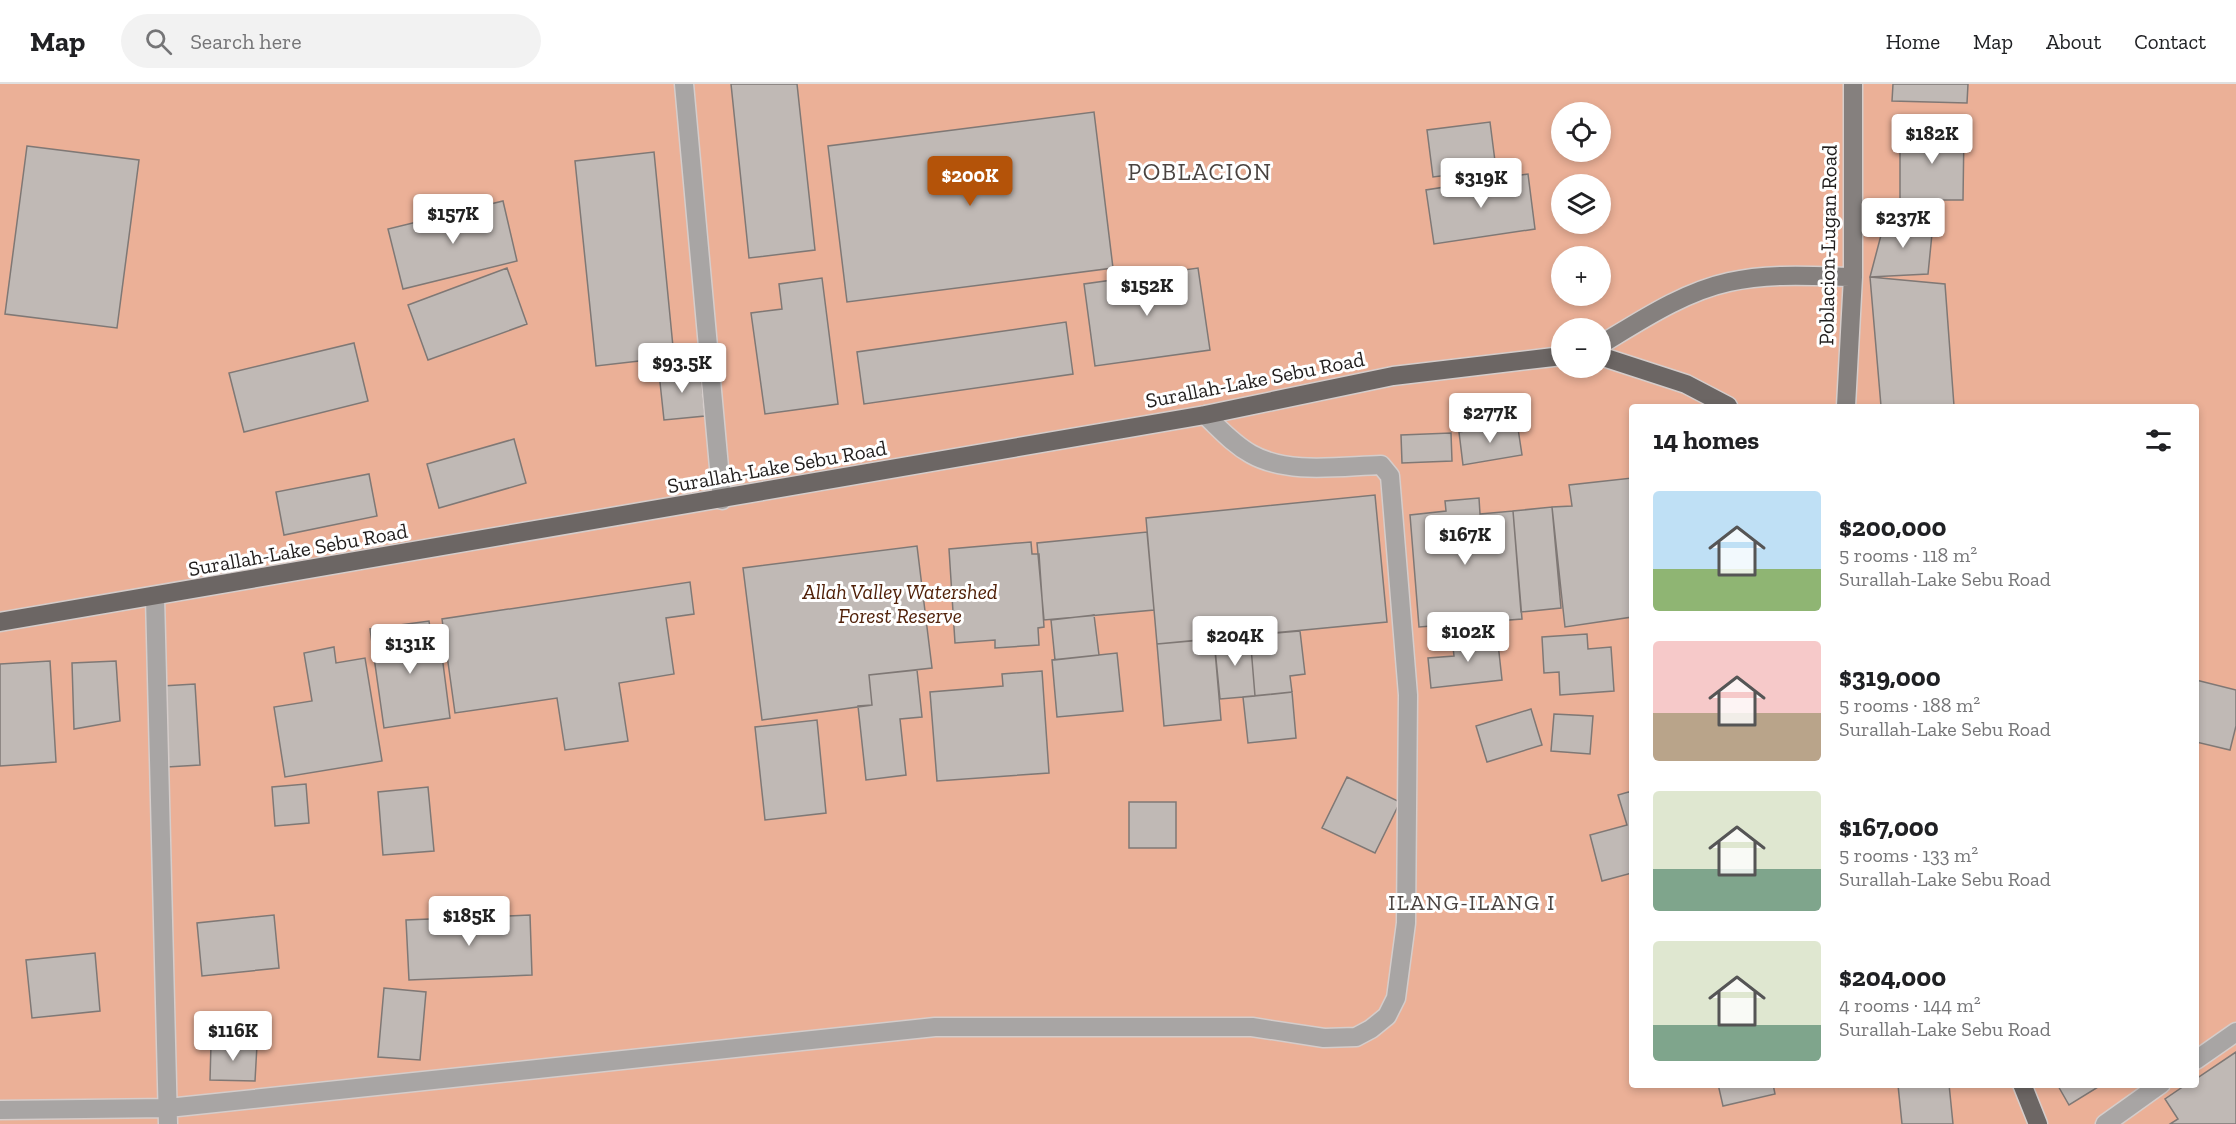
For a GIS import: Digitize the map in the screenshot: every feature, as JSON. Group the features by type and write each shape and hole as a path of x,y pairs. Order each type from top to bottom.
{"main road":[{"name":"Poblacion-Lugan Road","path":"1846,404 1853,277 1852,84"},
{"path":"1611,338 1652,314 1727,282 1768,276 1853,277"},
{"name":"Surallah-Lake Sebu Road","path":"0,622 722,500 1205,415 1393,376 1551,357"},
{"path":"1611,360 1686,384 1724,404"},
{"path":"2024,1088 2038,1124"}],"street":[{"path":"684,84 722,500"},
{"path":"0,1110 168,1116 935,1027 1252,1027 1324,1038 1356,1037 1371,1029 1387,1016 1396,998 1406,924 1408,695 1390,476 1381,465 1296,466 1276,463 1253,455 1232,441 1205,415"},
{"path":"155,597 168,1116"},
{"path":"2199,1058 2236,1032"},
{"path":"2105,1124 2155,1088"}],"green space":[{"name":"Allah Valley Watershed Forest Reserve","path":"0,84 2236,84 2236,1124 0,1124"}],"building":[{"path":"731,84 797,84 815,250 749,258"},
{"path":"1893,84 1968,84 1967,103 1892,101"},
{"path":"1094,112 1113,268 847,302 828,146"},
{"path":"1490,122 1496,169 1433,177 1427,130"},
{"path":"1900,130 1964,130 1963,200 1900,200"},
{"path":"27,146 139,160 117,328 5,314"},
{"path":"654,152 674,357 596,366 575,161"},
{"path":"1528,174 1535,229 1434,244 1426,190"},
{"path":"503,201 517,261 403,289 388,229"},
{"path":"1885,220 1933,224 1928,274 1870,277"},
{"path":"507,268 527,324 428,360 408,305"},
{"path":"1198,268 1210,350 1095,366 1084,284"},
{"path":"1870,277 1945,284 1954,404 1881,404"},
{"path":"822,278 838,404 765,414 751,313 782,309 779,284"},
{"path":"1066,322 1073,374 864,404 857,352"},
{"path":"354,343 368,401 244,432 229,373"},
{"path":"700,369 705,416 664,420 659,373"},
{"path":"1517,422 1522,455 1463,465 1459,432"},
{"path":"1451,433 1452,461 1402,463 1401,435"},
{"path":"514,439 526,483 439,508 427,464"},
{"path":"369,474 377,516 284,535 276,492"},
{"path":"1629,478 1629,617 1565,627 1552,507 1572,506 1569,485"},
{"path":"1375,495 1387,622 1157,644 1146,518"},
{"path":"1479,498 1480,514 1513,511 1522,619 1419,627 1410,515 1446,511 1445,501"},
{"path":"1552,507 1561,608 1521,612 1513,511"},
{"path":"1147,532 1154,610 1044,620 1037,543"},
{"path":"1031,542 1032,554 1039,554 1044,627 1038,628 1039,645 995,648 995,640 955,643 949,549"},
{"path":"917,546 932,668 869,675 872,705 762,720 743,568"},
{"path":"690,582 694,614 666,618 674,674 619,683 628,741 565,750 557,698 455,713 442,619"},
{"path":"1094,615 1099,655 1055,660 1051,620"},
{"path":"429,621 432,641 440,640 450,718 384,728 370,629"},
{"path":"1300,631 1305,674 1290,676 1292,692 1255,696 1250,635"},
{"path":"1497,634 1502,680 1431,688 1428,658 1454,656 1452,639"},
{"path":"1587,634 1588,649 1611,647 1614,691 1560,695 1559,672 1544,673 1542,637"},
{"path":"1250,635 1255,696 1220,699 1214,639"},
{"path":"1214,639 1221,720 1164,726 1157,644"},
{"path":"334,647 336,663 365,658 382,761 285,777 274,707 312,701 304,653"},
{"path":"1117,653 1123,711 1057,717 1052,660"},
{"path":"50,661 56,762 0,766 0,664"},
{"path":"116,661 120,721 74,729 72,663"},
{"path":"917,670 922,717 900,719 906,775 866,780 858,706 872,705 869,675"},
{"path":"1042,671 1049,773 937,781 930,692 1003,686 1002,674"},
{"path":"2199,681 2236,690 2236,726 2230,750 2199,743"},
{"path":"195,684 200,765 167,767 162,686"},
{"path":"1292,692 1296,738 1248,743 1243,697"},
{"path":"1531,709 1542,745 1487,762 1476,726"},
{"path":"1554,714 1593,716 1590,754 1551,751"},
{"path":"817,720 826,813 765,820 755,727"},
{"path":"1347,777 1400,802 1375,853 1322,828"},
{"path":"306,784 309,823 275,826 272,787"},
{"path":"428,787 434,851 383,855 378,792"},
{"path":"1629,792 1629,874 1602,881 1590,835 1627,825 1618,795"},
{"path":"1129,802 1176,802 1176,848 1129,848"},
{"path":"274,915 279,968 202,976 197,923"},
{"path":"530,915 532,975 409,980 406,920"},
{"path":"95,953 100,1011 32,1018 26,960"},
{"path":"384,988 426,992 420,1060 378,1057"},
{"path":"211,1044 257,1045 255,1081 210,1080"},
{"path":"2236,1052 2236,1124 2170,1124 2178,1119 2165,1099 2181,1088 2199,1088 2199,1077"},
{"path":"1719,1088 1774,1088 1775,1094 1723,1106"},
{"path":"1898,1088 1949,1088 1953,1124 1902,1124"},
{"path":"2059,1088 2097,1088 2069,1105"}],"district":[{"name":"POBLACION","path":"1200,172"},
{"name":"ILANG-ILANG I","path":"1472,902"}]}
